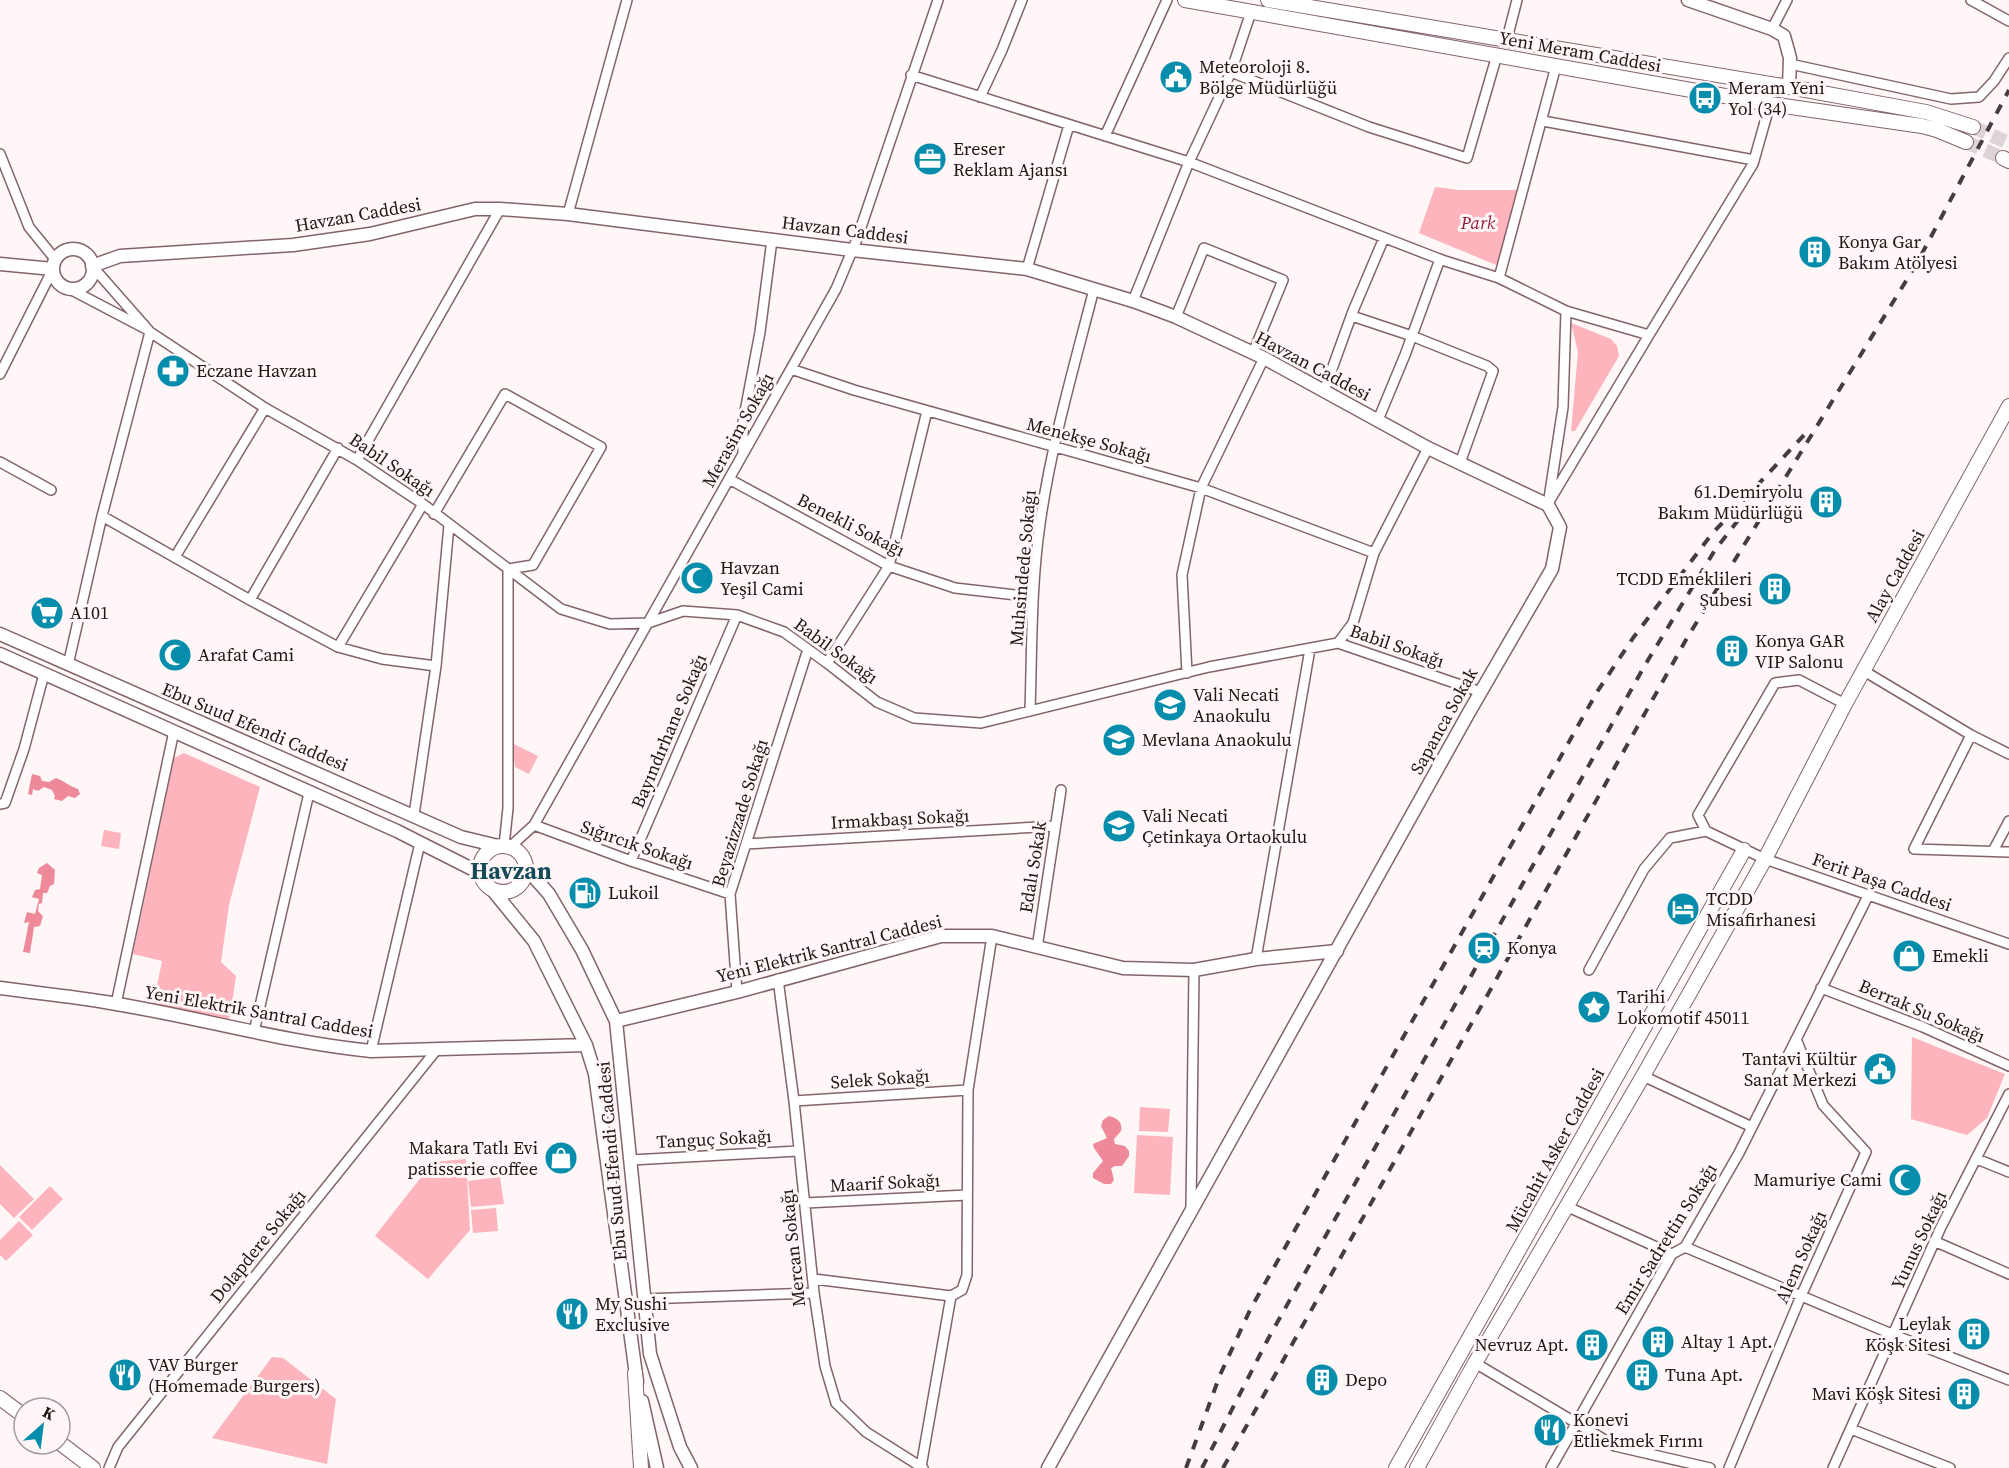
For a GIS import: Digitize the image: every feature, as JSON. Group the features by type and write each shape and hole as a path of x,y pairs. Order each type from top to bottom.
{"main road":[{"name":"Yeni Meram Caddesi","path":"1185,0 1770,104 1922,126 1966,142"},
{"name":"Yeni Meram Caddesi","path":"1270,0 1789,87 1926,112 1973,127"},
{"name":"Alay Caddesi","path":"1765,859 1845,704 2009,406"},
{"path":"504,846 521,855 526,868 522,882 511,890 496,891 490,887 480,873 482,859 486,853 504,846"},
{"name":"Mücahit Asker Caddesi","path":"1396,1468 1744,850"},
{"name":"Mücahit Asker Caddesi","path":"1417,1468 1765,859"},
{"path":"635,1373 641,1468"},
{"path":"72,1452 93,1468"}],"street":[{"path":"567,214 627,0"},
{"name":"Merasim Sokağı","path":"504,846 534,825 836,289 852,250 938,0"},
{"path":"980,97 1022,0"},
{"path":"1105,136 1167,0"},
{"path":"1507,39 1517,0"},
{"path":"1689,0 1773,29 1784,36 1790,58 1789,87"},
{"path":"1773,29 1787,0"},
{"path":"1971,0 2009,21"},
{"path":"1133,301 1189,162 1231,72 1251,12"},
{"path":"1231,72 1369,127 1467,158 1497,55"},
{"path":"1790,64 1951,99 1979,97 1994,81 2009,58"},
{"path":"1499,278 1556,66"},
{"path":"911,75 1189,162 1440,259 1499,278 1566,311 1649,335"},
{"path":"1548,505 1754,160 1770,104"},
{"path":"1543,121 1754,160"},
{"path":"1028,269 1069,125"},
{"path":"0,154 29,227 54,264 56,279 66,287 150,332 102,516 68,665"},
{"name":"Havzan Caddesi","path":"92,266 120,255 315,242 370,234 475,209 500,209 567,214 852,250 1028,269 1133,301 1176,317 1258,356 1428,448 1548,505"},
{"path":"357,460 500,209"},
{"path":"1324,391 1384,237"},
{"path":"742,455 743,422 760,332 772,240"},
{"path":"1176,317 1204,248 1283,280 1258,356 1201,488 1182,574 1187,673"},
{"path":"0,374 54,264 64,251 76,250 87,255 92,266 92,273 85,284 73,289 66,287"},
{"path":"1377,420 1412,336 1440,259"},
{"path":"0,264 54,264"},
{"name":"Babil Sokağı","path":"92,266 150,332 265,408 338,448 423,504 561,609 610,624 648,623 683,611 736,615 784,632 877,702 914,718 981,723 1187,673 1338,643 1481,692"},
{"name":"Muhsindede Sokağı","path":"1030,711 1034,597 1040,525 1054,448 1094,289"},
{"path":"1548,505 1563,407 1566,311"},
{"path":"1352,316 1412,336 1487,366 1493,371 1460,463"},
{"name":"Menekşe Sokağı","path":"791,369 854,390 1201,488 1374,553"},
{"path":"434,514 505,394 601,447 533,565 508,569 508,808 504,846"},
{"path":"175,557 265,408"},
{"path":"827,663 889,566 927,411"},
{"path":"250,600 338,448"},
{"path":"1338,643 1353,622 1374,553 1428,448"},
{"path":"0,462 51,490"},
{"name":"Benekli Sokağı","path":"729,479 889,566 955,588 1034,597"},
{"path":"338,647 423,504"},
{"name":"Sapanca Sokak","path":"1048,1468 1552,569 1560,526 1548,505"},
{"path":"102,516 338,647 381,659 436,666"},
{"path":"414,815 436,666 449,525"},
{"name":"Bayındırhane Sokağı","path":"631,861 736,615"},
{"name":"Ebu Suud Efendi Caddesi","path":"0,634 461,837 504,846"},
{"name":"Beyazizzade Sokağı","path":"737,992 730,894 808,649"},
{"path":"1256,959 1310,649"},
{"name":"Ebu Suud Efendi Caddesi","path":"0,654 420,843 480,873"},
{"path":"1864,671 1971,735 2009,754"},
{"path":"0,804 5,803 24,749 44,674"},
{"path":"1589,970 1644,869 1670,838 1706,831 1698,815 1775,683 1799,680 1845,704"},
{"path":"116,1004 174,731"},
{"path":"1971,735 1914,849 2009,852"},
{"name":"Edalı Sokak","path":"1037,948 1061,790"},
{"path":"254,1032 309,793"},
{"path":"1993,851 2009,821"},
{"name":"Sığırcık Sokağı","path":"534,825 730,894"},
{"name":"Irmakbaşı Sokağı","path":"746,844 1055,826"},
{"name":"Ferit Paşa Caddesi","path":"1706,831 1765,859 2009,944"},
{"path":"371,1051 420,843"},
{"name":"Ebu Suud Efendi Caddesi","path":"526,868 549,894 582,950 616,1021 650,1354 680,1447 691,1468"},
{"name":"Ebu Suud Efendi Caddesi","path":"490,887 534,941 586,1045 595,1074 635,1373 657,1468"},
{"name":"Emir Sadrettin Sokağı","path":"1551,1468 1672,1254 1685,1247 1752,1127 1868,896"},
{"name":"Yeni Elektrik Santral Caddesi","path":"616,1021 737,992 941,936 992,936 1123,968 1194,970 1256,959 1337,951"},
{"path":"813,1279 951,1296 962,1290 967,1275 968,1090 992,936"},
{"path":"1191,1213 1194,970"},
{"name":"Mercan Sokağı","path":"778,980 794,1101 814,1293 825,1366 836,1403 866,1432 922,1467"},
{"name":"Yeni Elektrik Santral Caddesi","path":"0,988 116,1004 339,1048 371,1051 586,1045"},
{"name":"Berrak Su Sokağı","path":"1821,988 1923,1027 2009,1066"},
{"name":"Alem Sokağı","path":"1729,1468 1866,1152 1823,1105 1796,1039"},
{"name":"Dolapdere Sokağı","path":"109,1468 118,1447 438,1048"},
{"path":"1643,1076 1752,1127"},
{"name":"Selek Sokağı","path":"794,1101 968,1090"},
{"name":"Yunus Sokağı","path":"1833,1468 1934,1241 2009,1094"},
{"name":"Tanguç Sokağı","path":"631,1160 798,1151"},
{"path":"1977,1159 2009,1172"},
{"name":"Maarif Sokağı","path":"805,1203 967,1195"},
{"path":"1568,1207 1672,1254"},
{"path":"1934,1241 2009,1274"},
{"path":"1685,1247 1894,1335 2009,1380"},
{"path":"644,1299 814,1293"},
{"path":"922,1467 951,1296"},
{"path":"1475,1363 1615,1446 1710,1468"},
{"path":"1851,1429 1950,1468"}],"green space":[{"name":"Park","path":"1435,187 1459,190 1520,190 1501,267 1419,233"},
{"path":"1571,323 1611,339 1617,346 1619,356 1575,431 1571,431 1578,352"},
{"path":"512,743 538,756 529,774 515,767"},
{"path":"184,753 260,787 229,905 221,962 236,976 230,1017 225,1022 153,1006 162,961 133,954 174,758"},
{"path":"104,830 121,833 119,849 101,846"},
{"path":"1912,1037 2005,1074 1987,1118 1967,1135 1911,1119"},
{"path":"1140,1107 1170,1109 1168,1132 1139,1131"},
{"path":"1137,1135 1173,1137 1170,1195 1134,1193"},
{"path":"466,1159 470,1230 428,1279 375,1236 433,1162"},
{"path":"0,1165 34,1199 14,1218 0,1204"},
{"path":"500,1177 504,1204 471,1207 468,1181"},
{"path":"50,1186 63,1199 32,1230 19,1217"},
{"path":"496,1208 498,1231 473,1233 471,1210"},
{"path":"19,1221 33,1235 6,1261 0,1255 0,1240"},
{"path":"272,1357 283,1358 336,1399 327,1464 212,1438"}],"shaded area":[{"path":"32,774 40,776 42,781 49,782 56,778 78,789 80,794 75,798 68,796 62,801 54,799 52,790 44,787 38,791 33,789 32,795 28,794"},
{"path":"47,863 55,870 54,884 50,886 47,893 43,893 42,903 39,904 38,911 43,916 40,926 34,927 30,953 23,952 29,922 24,923 27,912 35,914 39,899 32,897 35,890 40,889 42,875 37,873 39,868"},
{"path":"1109,1116 1117,1119 1121,1125 1121,1131 1114,1139 1115,1144 1125,1146 1129,1151 1129,1156 1122,1166 1111,1168 1114,1180 1111,1184 1104,1184 1093,1178 1093,1173 1103,1161 1093,1144 1107,1138 1101,1126 1103,1120"}],"tunnel":[{"path":"1973,127 2009,143"},
{"path":"1966,142 2003,158"}],"railway":[{"path":"1223,1468 1687,638 1917,263 2009,90"},
{"path":"1186,1468 1220,1375 1250,1310 1597,692 1633,638 1711,535 1805,434"},
{"path":"1202,1468 1268,1339 1645,665 1715,550 1753,501"}],"place":[{"name":"Meteoroloji 8. Bölge Müdürlüğü","path":"1176,77"},
{"name":"Meram Yeni Yol (34)","path":"1705,98"},
{"name":"Ereser Reklam Ajansı","path":"930,159"},
{"name":"Konya Gar Bakım Atölyesi","path":"1815,252"},
{"name":"Eczane Havzan","path":"173,371"},
{"name":"61.Demiryolu Bakım Müdürlüğü","path":"1826,502"},
{"name":"Havzan Yeşil Cami","path":"697,578"},
{"name":"TCDD Emeklileri Şubesi","path":"1775,589"},
{"name":"A101","path":"47,613"},
{"name":"Konya GAR VIP Salonu","path":"1732,651"},
{"name":"Arafat Cami","path":"175,655"},
{"name":"Vali Necati Anaokulu","path":"1170,705"},
{"name":"Mevlana Anaokulu","path":"1119,740"},
{"name":"Vali Necati Çetinkaya Ortaokulu","path":"1119,826"},
{"name":"Lukoil","path":"585,893"},
{"name":"TCDD Misafirhanesi","path":"1683,909"},
{"name":"Konya","path":"1484,948"},
{"name":"Emekli","path":"1909,956"},
{"name":"Tarihi Lokomotif 45011","path":"1594,1007"},
{"name":"Tantavi Kültür Sanat Merkezi","path":"1880,1069"},
{"name":"Makara Tatlı Evi patisserie coffee","path":"561,1158"},
{"name":"Mamuriye Cami","path":"1905,1180"},
{"name":"My Sushi Exclusive","path":"572,1314"},
{"name":"Leylak Köşk Sitesi","path":"1974,1334"},
{"name":"Altay 1 Apt.","path":"1658,1342"},
{"name":"Nevruz Apt.","path":"1592,1345"},
{"name":"VAV Burger (Homemade Burgers)","path":"125,1375"},
{"name":"Tuna Apt.","path":"1642,1375"},
{"name":"Depo","path":"1322,1380"},
{"name":"Mavi Köşk Sitesi","path":"1964,1394"},
{"name":"Konevi Etliekmek Fırını","path":"1550,1430"}],"district":[{"name":"Havzan","path":"511,871"}]}
